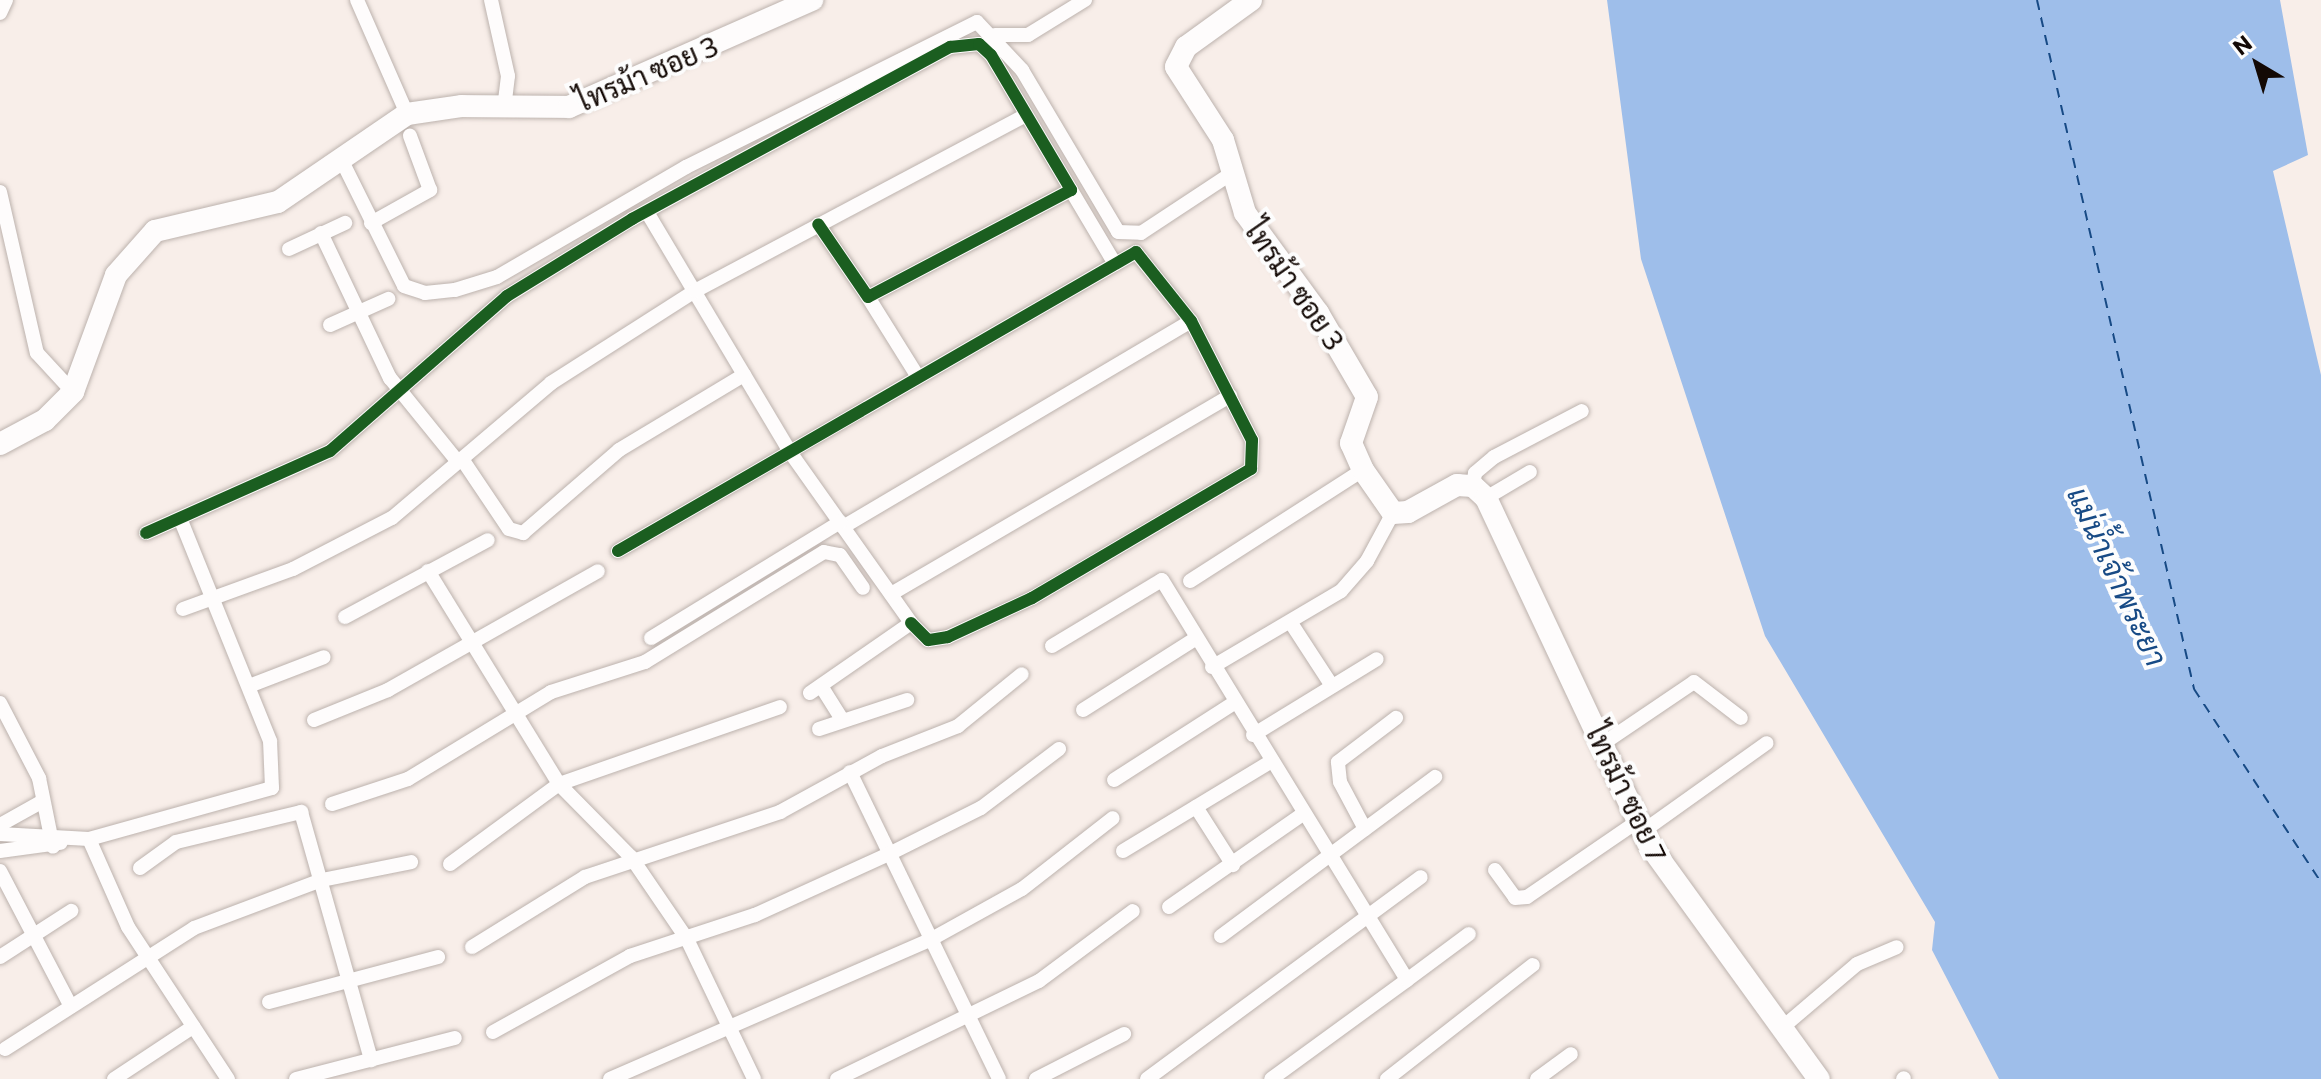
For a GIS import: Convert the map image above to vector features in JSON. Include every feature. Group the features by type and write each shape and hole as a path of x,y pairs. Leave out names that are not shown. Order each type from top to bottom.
{"street":[{"path":"0,13 6,0"},
{"path":"357,0 409,125 430,190 371,223"},
{"path":"491,0 508,76 504,107"},
{"name":"ไทรม้า ซอย 3","path":"409,125 504,107 578,105 812,0"},
{"path":"995,35 1028,35 1085,0"},
{"name":"ไทรม้า ซอย 3","path":"1251,0 1186,47 1176,67 1217,129 1245,213 1318,313 1367,397 1351,443 1363,470 1393,513"},
{"path":"343,163 371,223 411,292 455,290 497,277 686,167 934,38 977,22 995,35 1118,232 1141,233 1232,173"},
{"path":"146,533 330,451 401,393 507,296 647,212 963,44 979,44 991,55 1024,116 1115,264"},
{"path":"183,609 293,569 392,518 551,383 695,291 1024,116"},
{"path":"0,444 45,420 73,392 116,275 134,248 178,223 278,202 409,125"},
{"path":"868,297 1071,190"},
{"path":"0,192 37,353 73,392"},
{"path":"618,551 790,452 918,377 1136,252 1191,321 1252,440 1251,469 1032,598 934,642 911,623 790,452 647,212"},
{"path":"289,249 345,223"},
{"path":"818,224 918,377"},
{"path":"321,233 357,313 401,393 460,460 509,529 523,533 619,450 744,375"},
{"path":"330,325 388,299"},
{"path":"651,638 1191,321"},
{"path":"891,594 1230,396"},
{"path":"1479,492 1475,473 1494,457 1582,411"},
{"path":"1190,581 1363,470"},
{"path":"1212,667 1291,623 1358,574 1393,513 1408,512 1457,485 1479,492 1530,472"},
{"name":"ไทรม้า ซอย 7","path":"1479,492 1640,827 1727,959 1783,1027 1819,1079"},
{"path":"0,851 52,840 89,839 266,794 276,775 249,686 180,518"},
{"path":"345,617 488,540"},
{"path":"332,804 408,779 551,692 645,662 824,552 840,555 863,588"},
{"path":"428,571 511,715 559,784 631,857 687,939 733,1027 754,1079"},
{"path":"314,720 388,690 598,571"},
{"path":"1052,646 1162,580 1253,735 1407,980"},
{"path":"843,721 815,690 911,623"},
{"path":"1291,623 1332,686"},
{"path":"1083,710 1195,639"},
{"path":"249,686 324,657"},
{"path":"1253,735 1377,659"},
{"path":"472,947 575,882 631,857 780,812 850,772 958,726 1022,674"},
{"path":"1601,745 1694,682 1741,718"},
{"path":"819,729 907,700"},
{"path":"1114,780 1234,703"},
{"path":"450,864 559,784 780,707"},
{"path":"1,708 39,778 52,840"},
{"path":"1365,829 1340,782 1338,762 1396,718"},
{"path":"1495,870 1520,899 1640,827 1767,743"},
{"path":"493,1032 630,956 687,939 807,894 981,808 1059,749"},
{"path":"1123,851 1270,762"},
{"path":"850,772 928,941 999,1079"},
{"path":"1221,936 1435,777"},
{"path":"0,825 43,801"},
{"path":"1196,807 1233,865"},
{"path":"140,868 176,842 295,811 304,818 371,1060"},
{"path":"1169,907 1303,814"},
{"path":"610,1079 928,941 1022,889 1113,818"},
{"path":"0,834 52,840"},
{"path":"89,839 148,959 228,1079"},
{"path":"5,1049 148,959 241,906 322,880 411,862"},
{"path":"0,871 15,890 29,937 71,1007"},
{"path":"1147,1079 1421,877"},
{"path":"0,957 71,911"},
{"path":"837,1079 1039,981 1133,911"},
{"path":"1271,1079 1469,934"},
{"path":"1783,1027 1857,964 1897,947"},
{"path":"269,1002 438,957"},
{"path":"1387,1079 1533,965"},
{"path":"114,1079 193,1027"},
{"path":"1036,1079 1124,1034"},
{"path":"296,1079 455,1038"},
{"path":"1537,1079 1571,1054"}],"water":[{"name":"แม่น้ำเจ้าพระยา","path":"1607,0 2280,0 2308,155 2273,171 2321,375 2321,1079 1999,1079 1932,950 1935,922 1765,636 1641,259"}],"ferry route":[{"path":"2037,0 2194,689 2321,882"}],"cycle path":[{"path":"146,533 330,451 507,296 632,219 950,47 979,44 991,55 1071,190 868,297 818,224"},
{"path":"618,551 1136,252 1191,321 1252,440 1251,469 1032,598 948,637 928,640 911,623"}]}
